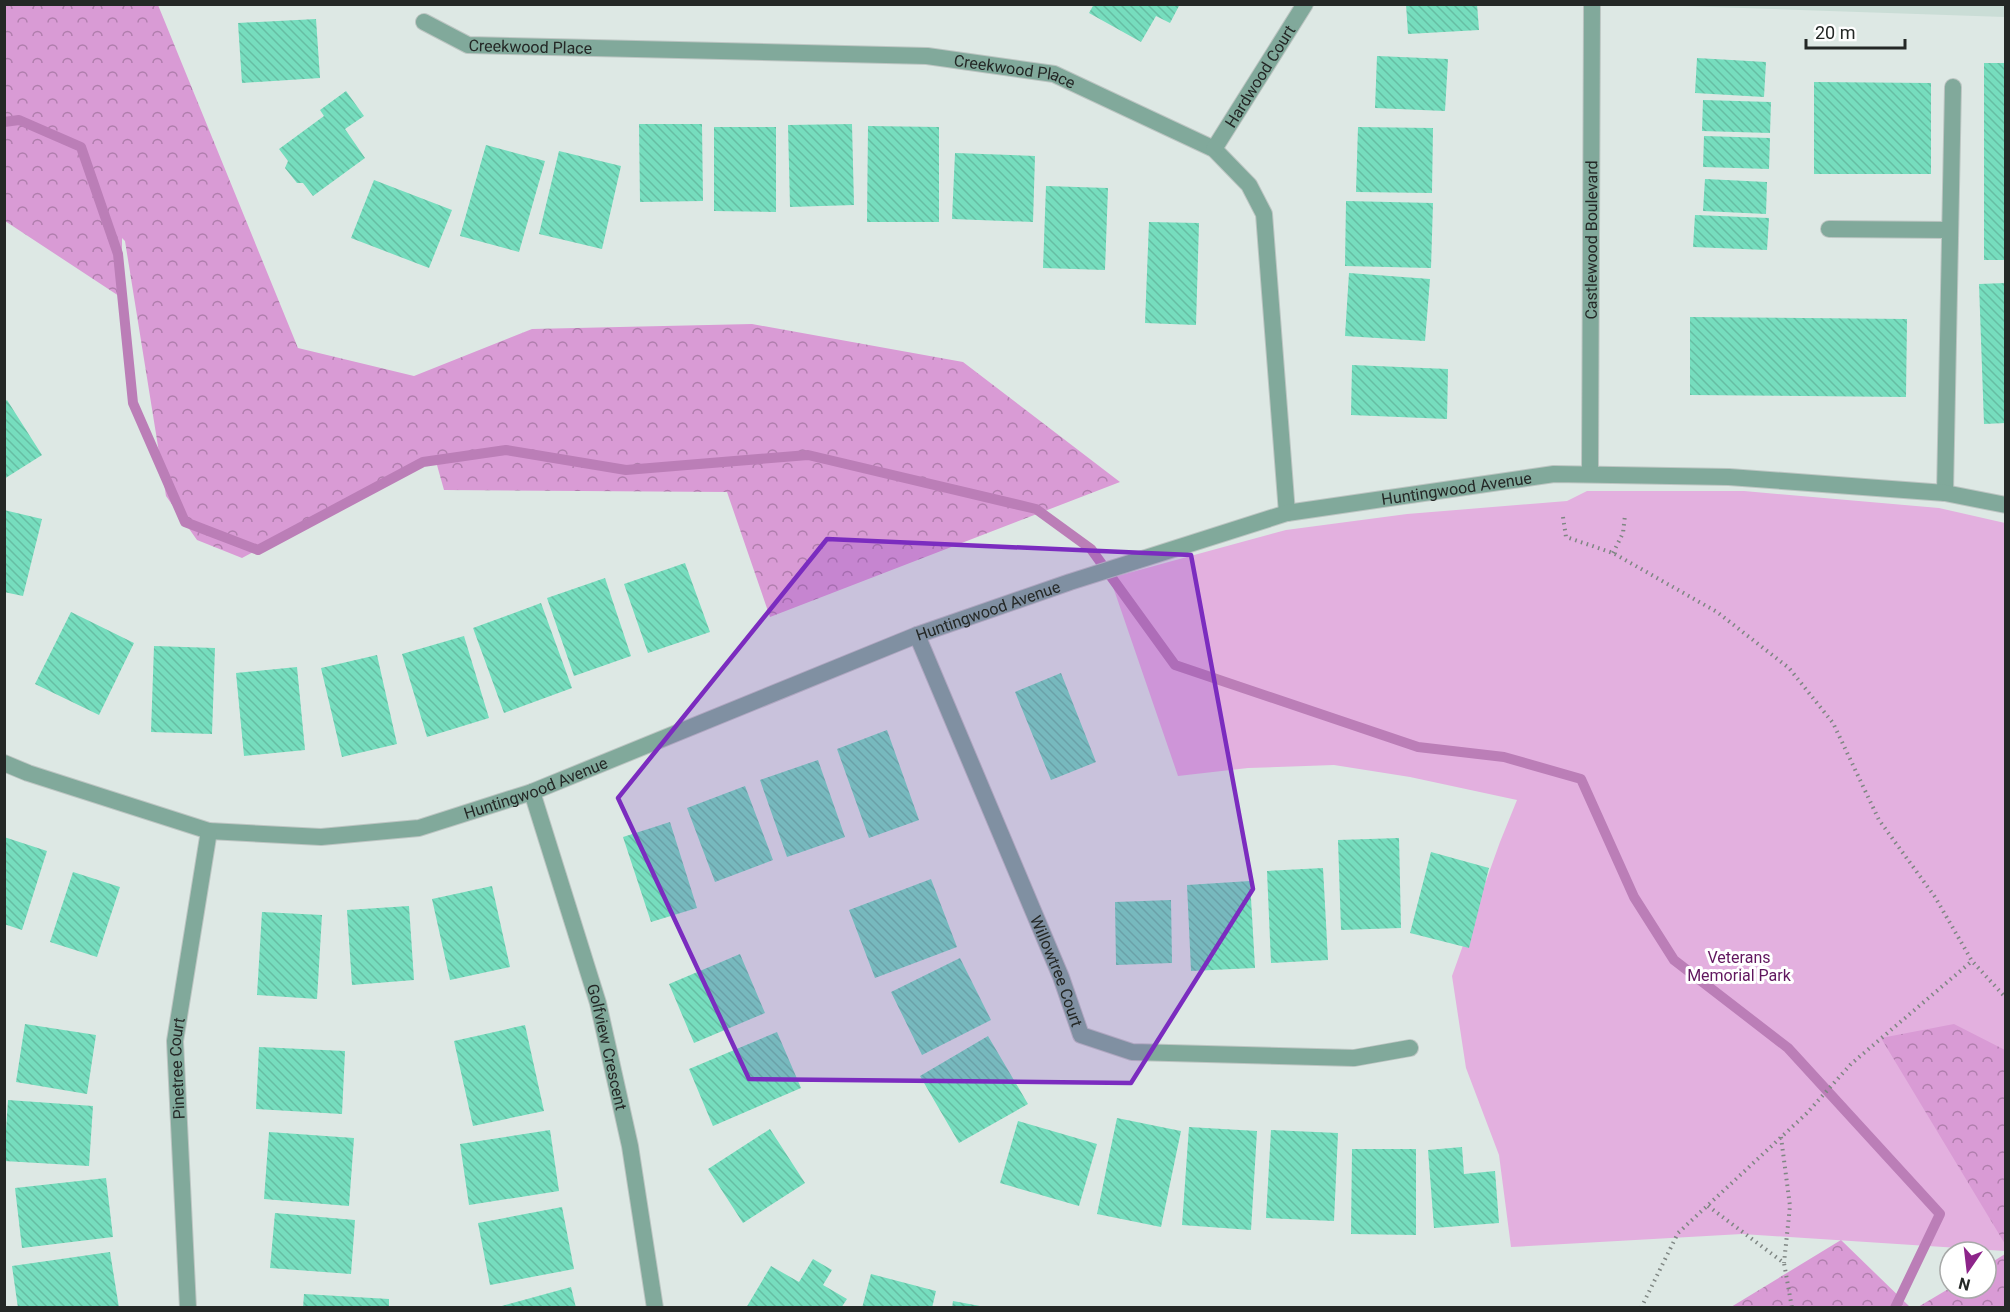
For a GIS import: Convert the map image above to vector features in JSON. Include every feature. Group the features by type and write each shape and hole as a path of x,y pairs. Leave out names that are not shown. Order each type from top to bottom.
{"street":[{"name":"Hardwood Court","path":"1214,149 1305,4"},
{"name":"Castlewood Boulevard","path":"1590,474 1592,4"},
{"name":"Creekwood Place","path":"424,22 468,45 927,56 1054,74 1214,149 1249,185 1264,214 1287,513"},
{"path":"1945,493 1953,87"},
{"path":"1828,229 1949,230"},
{"name":"Huntingwood Avenue","path":"4,763 28,773 208,831 321,837 419,828 532,792 917,635 1070,582 1287,513 1554,474 1729,477 1945,493 2006,505"},
{"name":"Willowtree Court","path":"917,635 1061,977 1081,1035 1132,1053 1354,1058 1410,1048"},
{"name":"Golfview Crescent","path":"532,792 598,1004 630,1146 655,1308"},
{"name":"Pinetree Court","path":"188,1308 175,1041 208,831"}],"path":[{"path":"1613,553 1623,533 1625,515"},
{"path":"1563,517 1566,537 1613,553 1717,612 1790,668 1833,723 1879,819 1935,897 1972,961 2006,998"},
{"path":"1641,1308 1678,1233 1806,1114 1851,1064 1972,961"},
{"path":"1781,1137 1790,1206 1784,1263 1792,1308"},
{"path":"1708,1206 1784,1263"}],"highlighted area":[{"path":"827,539 1191,555 1253,889 1131,1083 749,1079 618,798"}],"shaded area":[{"path":"1654,4 2005,4 2005,17 1654,5"}],"green space":[{"path":"4,5 158,5 298,348 414,376 532,329 752,324 963,362 1120,482 770,617 727,492 444,490 435,458 402,472 242,558 197,540 166,496 125,241 122,238 122,298 5,221"},
{"name":"Veterans Memorial Park","path":"1587,491 1744,491 1939,508 2005,523 2005,1251 1998,1251 1998,1240 1938,1240 1938,1247 1742,1234 1511,1247 1499,1155 1466,1068 1452,976 1517,800 1410,777 1334,765 1248,768 1178,776 1110,578 1286,530 1407,514 1567,501"},
{"path":"1954,1024 2005,1050 2005,1244 1881,1038"},
{"path":"1841,1240 1910,1307 1731,1307"},
{"path":"2005,1254 2005,1307 1918,1307 1938,1295 1938,1300 1998,1300 1998,1258"}],"building":[{"path":"1094,4 1180,4 1170,23 1156,16 1141,42 1089,13"},
{"path":"1406,4 1477,4 1479,30 1408,34"},
{"path":"316,19 320,78 242,83 238,23"},
{"path":"1377,56 1448,59 1445,111 1375,108"},
{"path":"1697,58 1766,62 1764,97 1695,93"},
{"path":"1984,63 2006,63 2006,260 1984,260"},
{"path":"1814,82 1931,83 1931,174 1814,174"},
{"path":"346,91 364,116 345,129 365,158 313,196 303,183 297,183 285,168 288,161 279,149 324,116 320,110"},
{"path":"1703,100 1771,102 1770,133 1702,131"},
{"path":"639,124 702,124 703,201 640,202"},
{"path":"852,124 854,205 790,207 788,125"},
{"path":"868,126 939,127 939,222 867,222"},
{"path":"714,127 776,127 776,212 714,211"},
{"path":"1358,127 1433,128 1432,193 1356,192"},
{"path":"1704,136 1770,138 1769,169 1703,167"},
{"path":"486,145 545,161 519,252 460,236"},
{"path":"559,151 621,166 602,249 539,234"},
{"path":"955,153 1035,156 1033,222 952,219"},
{"path":"1705,179 1767,182 1766,214 1703,211"},
{"path":"374,180 452,210 429,268 351,238"},
{"path":"1046,186 1108,188 1105,270 1043,268"},
{"path":"1346,201 1433,203 1431,268 1345,266"},
{"path":"1695,215 1769,218 1767,250 1693,247"},
{"path":"1149,222 1199,223 1196,325 1145,323"},
{"path":"1349,273 1430,279 1425,341 1345,336"},
{"path":"2006,283 2006,423 1984,424 1979,284"},
{"path":"1690,317 1907,319 1906,397 1690,395"},
{"path":"1352,365 1448,369 1447,419 1351,415"},
{"path":"7,400 42,455 4,479 4,402"},
{"path":"4,510 42,519 23,596 4,592"},
{"path":"685,563 710,632 648,653 624,584"},
{"path":"605,578 631,656 574,676 547,598"},
{"path":"541,603 572,688 504,713 473,628"},
{"path":"71,612 134,643 99,715 35,684"},
{"path":"464,636 489,718 427,737 402,654"},
{"path":"154,646 215,648 212,734 151,732"},
{"path":"377,655 397,744 342,757 321,668"},
{"path":"297,667 305,750 244,756 236,673"},
{"path":"1061,673 1096,762 1051,780 1015,692"},
{"path":"887,730 919,820 869,838 837,749"},
{"path":"818,760 845,837 787,857 760,780"},
{"path":"745,786 773,860 715,882 687,808"},
{"path":"670,822 697,908 651,922 623,837"},
{"path":"4,837 47,851 22,930 4,924"},
{"path":"1399,838 1401,928 1341,930 1338,840"},
{"path":"1431,852 1489,868 1469,948 1410,933"},
{"path":"1323,868 1328,960 1271,963 1267,871"},
{"path":"73,872 120,887 97,957 50,942"},
{"path":"931,879 957,947 875,978 849,910"},
{"path":"1250,881 1255,968 1191,971 1187,885"},
{"path":"492,886 510,967 450,980 432,899"},
{"path":"1171,900 1172,963 1116,965 1115,902"},
{"path":"409,906 414,980 352,985 347,910"},
{"path":"262,912 322,915 317,999 257,995"},
{"path":"740,954 765,1013 694,1043 669,984"},
{"path":"960,958 991,1020 922,1055 891,992"},
{"path":"25,1024 96,1035 87,1094 16,1082"},
{"path":"525,1025 544,1111 473,1126 454,1041"},
{"path":"777,1032 801,1088 713,1126 689,1069"},
{"path":"988,1036 1028,1104 959,1143 920,1076"},
{"path":"259,1047 345,1051 342,1114 256,1109"},
{"path":"8,1100 93,1106 89,1166 4,1161"},
{"path":"1117,1118 1181,1131 1161,1227 1097,1214"},
{"path":"1018,1121 1097,1144 1079,1206 1000,1183"},
{"path":"1189,1127 1257,1131 1251,1230 1182,1225"},
{"path":"770,1129 805,1183 743,1223 708,1169"},
{"path":"550,1130 559,1191 469,1205 460,1144"},
{"path":"1271,1130 1338,1133 1334,1221 1266,1218"},
{"path":"269,1132 354,1138 349,1206 264,1199"},
{"path":"1462,1147 1464,1174 1495,1171 1499,1223 1434,1228 1428,1150"},
{"path":"1352,1149 1416,1149 1416,1235 1351,1234"},
{"path":"106,1178 113,1237 22,1248 15,1188"},
{"path":"562,1207 574,1269 490,1285 478,1223"},
{"path":"275,1213 355,1220 351,1274 270,1268"},
{"path":"110,1252 119,1308 18,1308 12,1266"},
{"path":"813,1259 832,1270 823,1285 847,1299 841,1308 746,1308 771,1266 799,1282"},
{"path":"871,1274 936,1291 932,1308 862,1308"},
{"path":"571,1287 576,1308 498,1308 498,1307"},
{"path":"304,1294 389,1299 389,1308 303,1308"},
{"path":"953,1301 980,1306 980,1308 952,1308"}],"waterway":[{"path":"4,122 19,120 81,147 118,254 133,403 185,522 258,550 423,462 506,450 626,470 808,455 1036,509 1091,549 1175,665 1418,747 1504,757 1581,779 1634,897 1674,960 1788,1048 1940,1214 1895,1308"}]}
